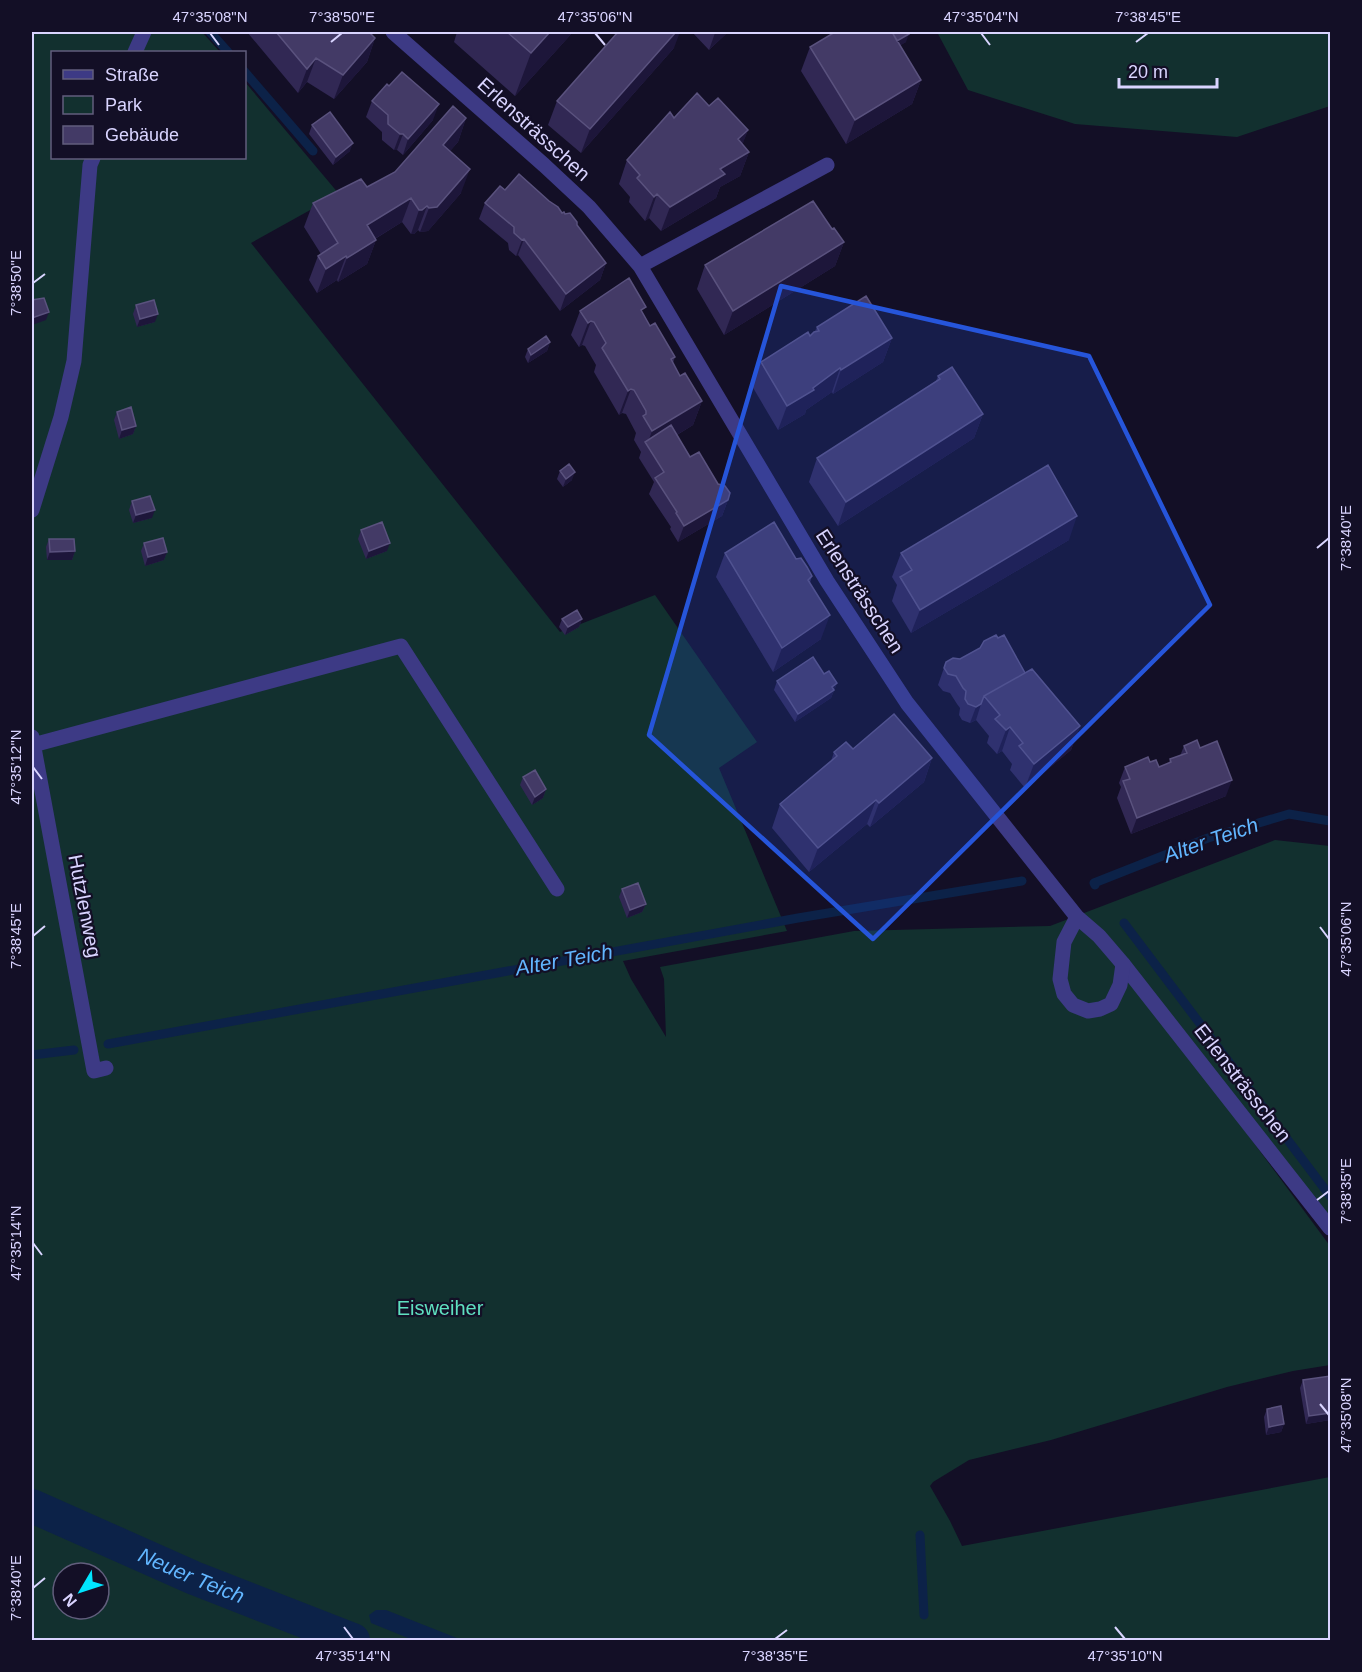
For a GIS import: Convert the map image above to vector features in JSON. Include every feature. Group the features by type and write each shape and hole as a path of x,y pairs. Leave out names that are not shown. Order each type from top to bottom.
{"street":[{"path":"135,51 144,32"},
{"name":"Erlensträsschen","path":"393,32 589,207 640,266 827,581 907,703 1077,917 1099,936 1123,964 1330,1228"},
{"path":"32,510 61,417 74,361 90,165 93,159"},
{"path":"640,266 827,165"},
{"path":"32,741 401,646 557,889"},
{"name":"Hutzlenweg","path":"32,741 94,1071 106,1068"},
{"path":"1077,917 1064,942 1060,979 1065,994 1073,1005 1088,1011 1111,1004 1120,985 1123,964"}],"highlighted area":[{"path":"781,286 1089,356 1210,605 873,939 649,735"}],"green space":[{"name":"Eisweiher","path":"32,32 202,32 219,51 51,51 51,159 246,159 246,83 339,194 251,243 560,632 655,595 757,742 719,768 787,931 623,961 631,979 666,1037 664,979 660,967 854,931 1050,926 1275,840 1330,846 1330,1235 1119,960 1330,1246 1330,1365 1293,1371 1227,1387 1051,1440 969,1460 930,1486 962,1546 1330,1477 1330,1640 32,1640"},
{"path":"937,32 1330,32 1330,106 1237,137 1075,124 968,90"}],"water":[{"path":"376,1610 386,1610 462,1640 413,1640 371,1623 369,1615"}],"building":[{"path":"276,32 369,32 375,38 343,75 316,58 307,69"},
{"path":"507,32 550,32 531,53"},
{"path":"618,32 676,32 590,129 557,101"},
{"path":"835,32 892,32 921,80 855,120 810,47"},
{"path":"892,32 907,32 909,34 897,41"},
{"path":"402,72 439,104 408,139 388,124 388,115 372,101"},
{"path":"697,93 709,106 718,98 748,130 738,139 749,152 720,169 725,174 670,207 657,194 654,197 637,178 640,175 627,160 670,112 674,118"},
{"path":"453,106 466,118 443,145 470,169 437,207 427,206 419,210 411,198 367,225 376,240 326,269 318,256 338,243 313,203 361,179 367,187 395,172"},
{"path":"330,112 353,143 336,157 312,125"},
{"path":"519,174 562,213 570,213 606,263 566,294 524,239 522,240 514,233 514,227 485,203 500,186 505,190"},
{"path":"813,201 844,242 733,311 705,265"},
{"path":"629,278 646,307 641,310 650,326 655,323 675,357 671,359 680,376 685,373 702,401 652,431 643,416 646,411 634,390 628,391 602,348 606,343 594,322 588,323 580,311"},
{"path":"866,296 892,338 841,370 840,368 813,388 814,390 787,406 761,362 808,332 810,336 819,331 817,327"},
{"path":"44,298 49,312 32,318 32,300"},
{"path":"154,300 158,314 140,319 136,305"},
{"path":"546,336 550,342 531,355 528,349"},
{"path":"952,367 983,414 846,502 817,458 940,379 938,376"},
{"path":"131,407 136,426 122,430 117,412"},
{"path":"671,425 690,457 699,452 718,484 725,486 730,493 728,500 684,526 655,478 664,472 645,442"},
{"path":"569,464 575,472 566,479 560,471"},
{"path":"1048,465 1077,516 920,610 900,577 912,570 901,553"},
{"path":"150,496 155,510 136,515 132,501"},
{"path":"382,522 390,543 369,551 361,530"},
{"path":"774,522 796,559 801,558 807,567 812,576 808,580 830,615 782,648 725,553"},
{"path":"163,538 167,552 148,557 144,543"},
{"path":"49,539 74,539 75,551 50,552"},
{"path":"577,610 582,619 568,627 562,619"},
{"path":"996,635 998,638 1004,635 1025,673 984,696 981,704 976,707 968,704 965,699 966,691 956,676 948,674 944,668 946,662 953,658 960,659 980,648 984,641"},
{"path":"813,657 824,674 829,671 837,683 832,687 834,690 798,714 777,681"},
{"path":"1032,669 1080,726 1034,764 1019,746 1023,743 1010,727 1006,730 995,719 1000,715 984,696"},
{"path":"894,714 932,758 879,803 876,800 818,848 780,804 837,756 834,752 846,742 853,749"},
{"path":"1197,740 1200,748 1217,741 1232,780 1137,818 1123,781 1130,779 1125,767 1148,757 1150,762 1156,760 1159,767 1171,762 1170,759 1187,753 1184,746"},
{"path":"535,770 546,789 535,797 523,777"},
{"path":"638,883 646,904 630,910 622,889"},
{"path":"1330,1376 1330,1413 1309,1416 1303,1380"},
{"path":"1281,1406 1284,1424 1269,1427 1267,1409"}],"waterway":[{"path":"210,32 227,51"},
{"path":"246,73 313,151"},
{"name":"Alter Teich","path":"1095,885 1094,883 1208,838 1289,814 1330,821"},
{"name":"Alter Teich","path":"108,1044 798,918 1022,881"},
{"path":"1124,923 1330,1196"},
{"name":"Alter Teich","path":"32,1055 74,1050"},
{"name":"Neuer Teich","path":"32,1506 194,1578 353,1640"},
{"path":"920,1535 924,1615"}]}
